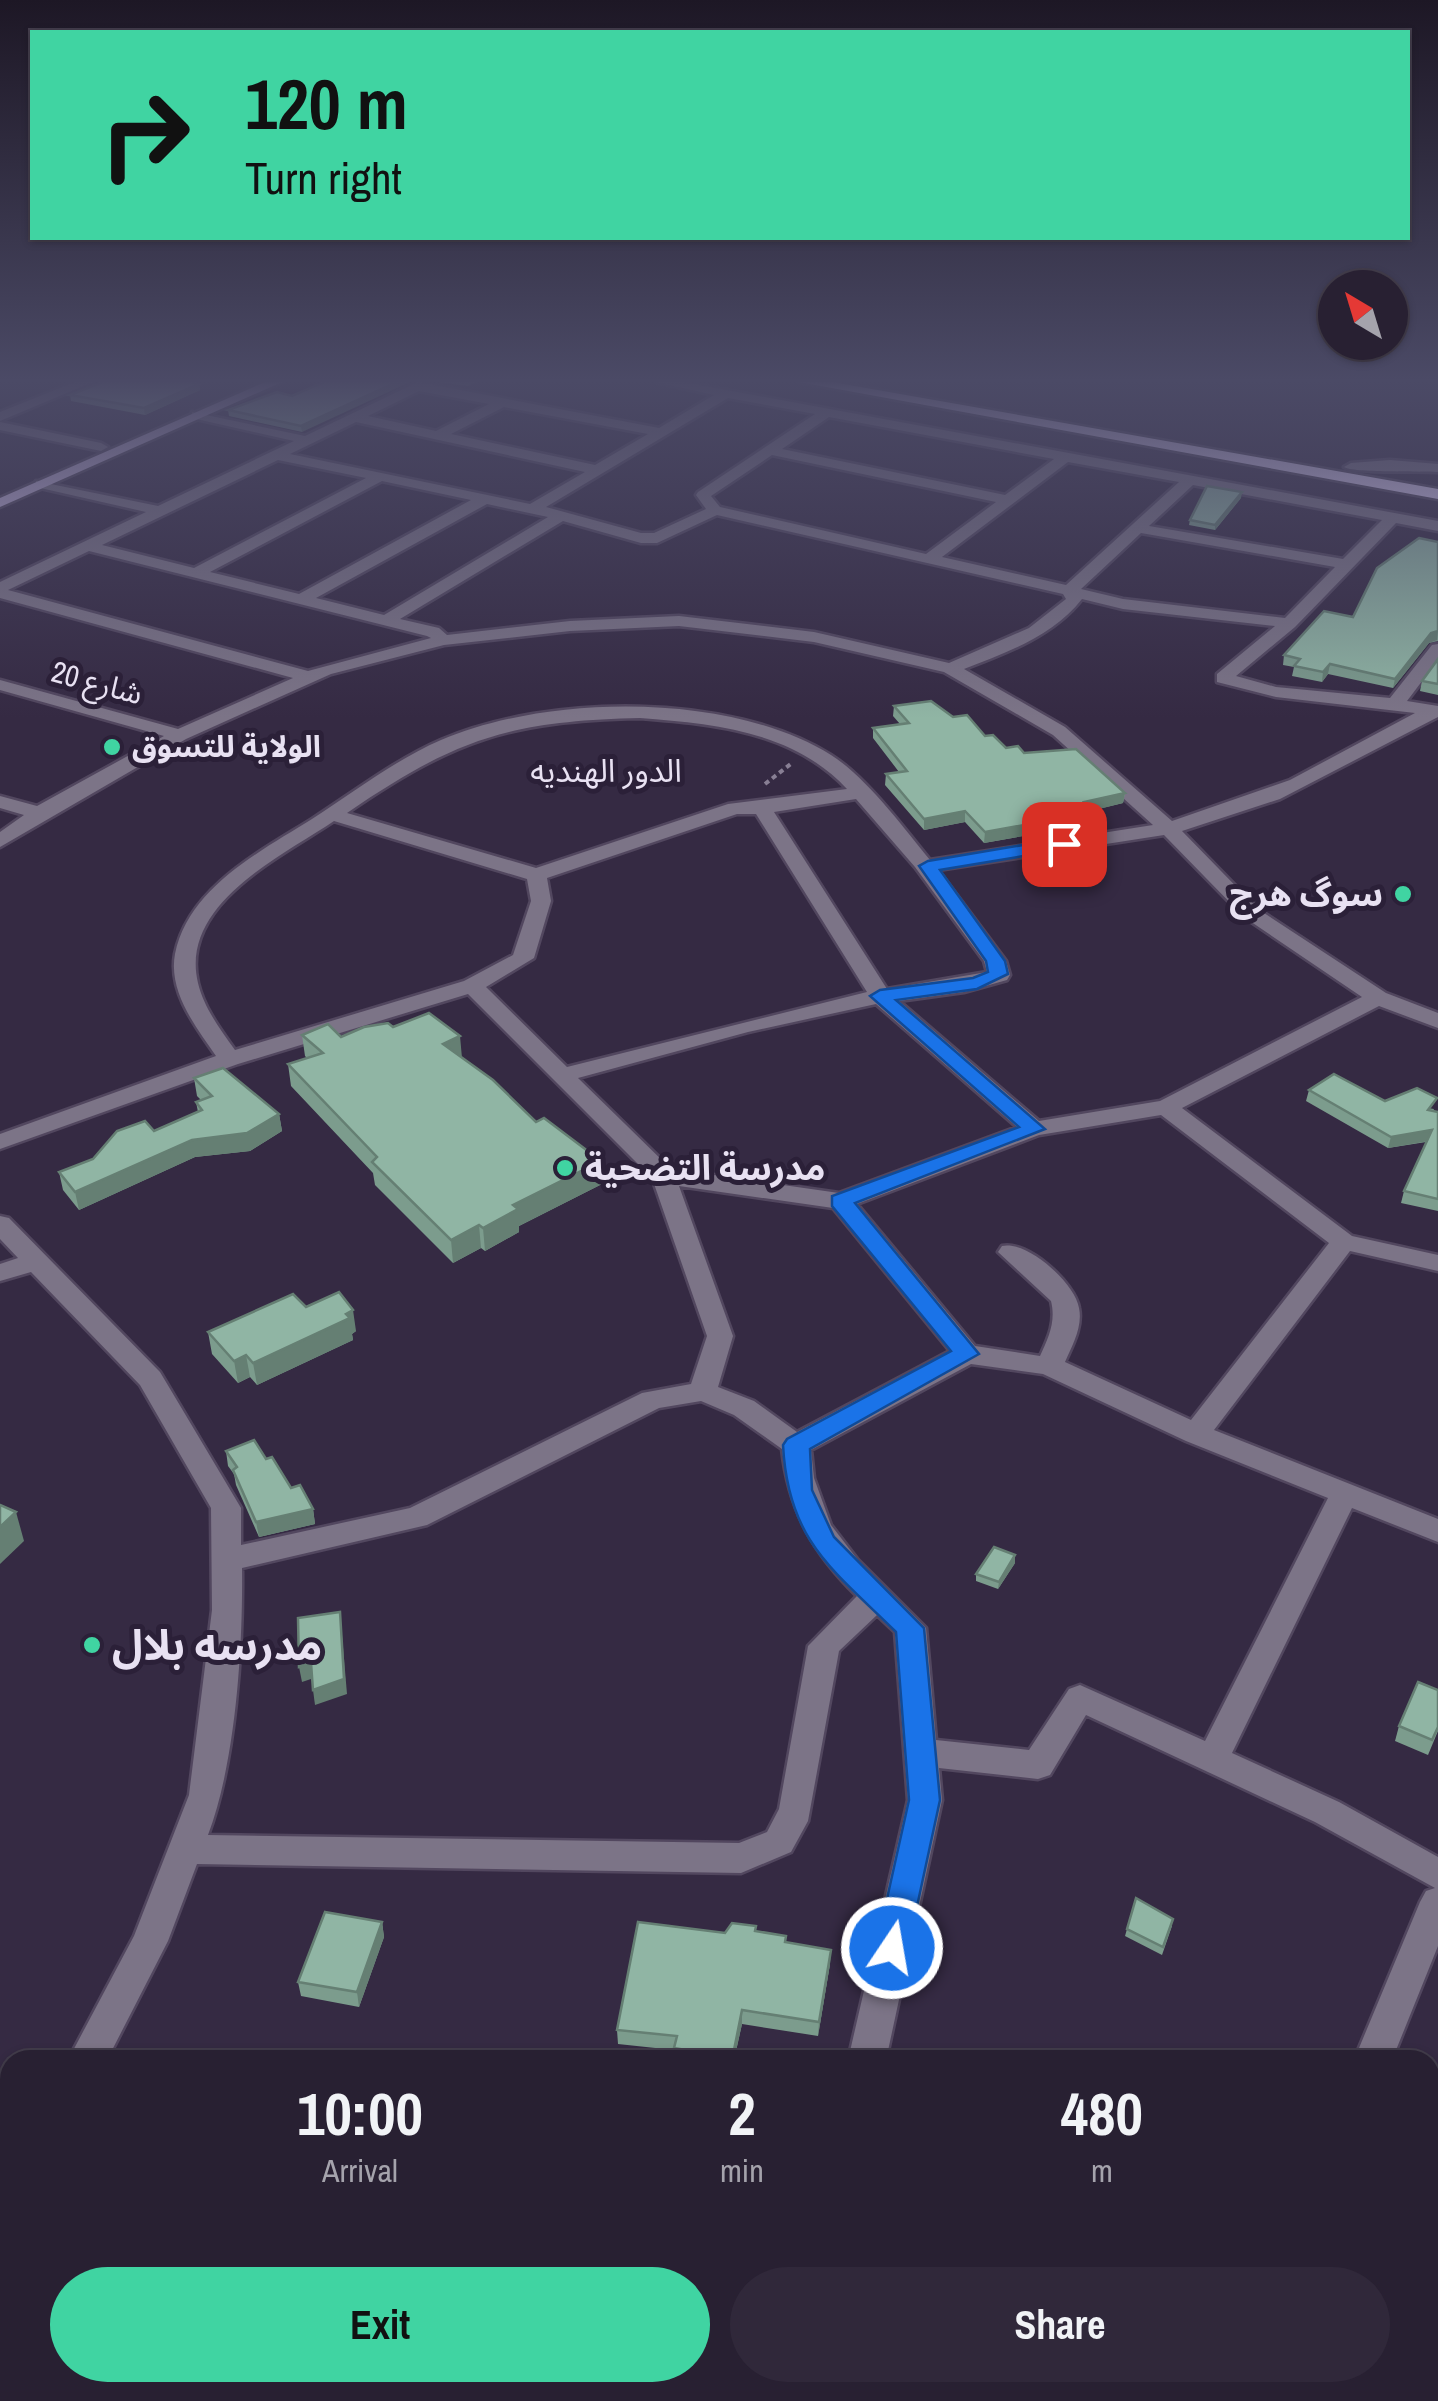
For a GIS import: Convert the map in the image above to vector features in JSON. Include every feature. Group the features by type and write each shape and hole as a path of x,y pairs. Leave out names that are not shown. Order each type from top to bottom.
{"street":[{"path":"85,494 160,511"},
{"path":"0,590 195,494"},
{"path":"198,572 348,494"},
{"path":"459,494 657,538 714,510 932,557 1123,604 1289,623"},
{"path":"532,509 557,494"},
{"path":"704,494 714,510"},
{"path":"978,494 1006,500"},
{"path":"932,557 1014,494"},
{"path":"1069,591 1174,494"},
{"path":"1256,494 1438,526"},
{"path":"302,599 484,499"},
{"path":"386,621 559,517"},
{"path":"1392,518 1289,623 1224,678 1254,690 1312,700 1397,701 1435,711"},
{"path":"1136,528 1344,564"},
{"path":"87,546 433,632 444,640"},
{"path":"0,590 310,677"},
{"path":"950,668 1037,630 1067,609 1074,599 1069,591"},
{"path":"0,841 39,813 172,739 310,677 444,640 570,626 679,622 814,637 950,668 1059,732 1167,827 1251,914 1378,998 1438,1022"},
{"path":"1397,701 1438,650"},
{"name":"شارع 20","path":"0,685 172,739"},
{"name":"شارع 20","path":"0,698 172,739"},
{"path":"230,1058 200,1017 187,983 184,961 188,939 225,890 270,854 450,742 491,727 554,717 632,711 715,721 779,736 825,758 928,866 996,961 998,974 977,984 880,996 740,1025 562,1075"},
{"path":"928,866 1167,827 1249,804 1352,757 1435,711"},
{"path":"333,814 536,875 735,808 762,808 860,793"},
{"path":"0,802 39,813"},
{"path":"762,808 880,996 1034,1129"},
{"path":"0,1142 230,1058 472,986 523,958 541,901 536,875"},
{"path":"472,986 663,1175 720,1336 703,1391"},
{"path":"663,1175 708,1186 840,1201 1034,1129 1166,1108 1378,998"},
{"path":"1166,1108 1344,1242 1438,1263"},
{"path":"840,1201 967,1354"},
{"path":"0,1224 150,1380 226,1508 226,1610 206,1796 150,1941 92,2050"},
{"path":"1196,1434 1344,1242"},
{"path":"1011,1252 1058,1289 1068,1307 1070,1326 1049,1366"},
{"path":"0,1273 33,1262"},
{"path":"796,1445 967,1354 1049,1366 1196,1434 1438,1532"},
{"path":"226,1560 417,1517 652,1400 703,1391 744,1408 796,1445"},
{"path":"796,1445 799,1490 823,1543 910,1628 925,1800 870,2050"},
{"path":"1214,1757 1344,1496"},
{"path":"185,1849 741,1858 779,1842 796,1811 824,1646 877,1596"},
{"path":"920,1752 1038,1765 1080,1698 1328,1812 1438,1874"},
{"path":"1378,2050 1438,1902"}],"path":[{"path":"735,808 808,750"}],"building":[{"path":"1203,494 1240,494 1215,525 1190,520"},
{"path":"1419,538 1438,542 1438,631 1431,633 1395,679 1330,664 1323,672 1294,666 1300,659 1284,655 1324,611 1353,617 1377,568"},
{"path":"1438,659 1438,684 1422,681"},
{"path":"931,701 953,717 967,715 985,736 993,735 1006,748 1018,746 1024,753 1076,749 1125,793 1084,802 1092,813 985,832 965,811 924,819 886,774 907,771 873,728 909,723 894,706"},
{"path":"429,1013 460,1036 443,1044 493,1080 536,1122 544,1118 601,1161 513,1205 518,1209 483,1228 479,1225 451,1240 372,1162 377,1157 288,1064 323,1053 302,1035 328,1024 341,1037 364,1027 388,1023 393,1027"},
{"path":"223,1068 279,1114 247,1133 192,1140 75,1192 59,1172 93,1159 117,1131 145,1121 154,1131 202,1110 196,1102 212,1096 194,1078"},
{"path":"1334,1074 1385,1101 1417,1088 1437,1098 1428,1110 1438,1112 1438,1199 1404,1191 1432,1130 1391,1137 1309,1090"},
{"path":"339,1292 353,1310 346,1314 350,1318 253,1363 246,1355 234,1361 208,1332 293,1294 306,1307"},
{"path":"254,1440 266,1459 272,1457 291,1488 300,1485 313,1509 256,1522 233,1470 237,1467 226,1451"},
{"path":"0,1505 16,1512 0,1527"},
{"path":"994,1547 1015,1555 999,1582 976,1574"},
{"path":"340,1612 344,1679 313,1690 311,1663 299,1667 298,1618"},
{"path":"1418,1682 1438,1690 1438,1727 1432,1740 1399,1726"},
{"path":"1136,1898 1173,1919 1163,1947 1127,1929"},
{"path":"325,1912 382,1922 357,1992 298,1982"},
{"path":"638,1922 725,1933 732,1923 756,1926 755,1931 786,1936 785,1942 831,1950 819,2022 742,2010 734,2050 674,2048 677,2036 617,2030"}],"place":[{"name":"الولاية للتسوق","path":"112,747"},
{"name":"سوگ هرج","path":"1403,894"},
{"name":"مدرسة التضحية","path":"565,1168"},
{"name":"مدرسه بلال","path":"92,1645"}],"district":[{"name":"الدور الهنديه","path":"606,771"}],"route":[{"path":"892,1948 925,1800 910,1628 823,1543 799,1490 796,1445 967,1354 840,1201 1034,1129 880,996 977,984 998,974 996,961 928,866 1064,844"}]}
